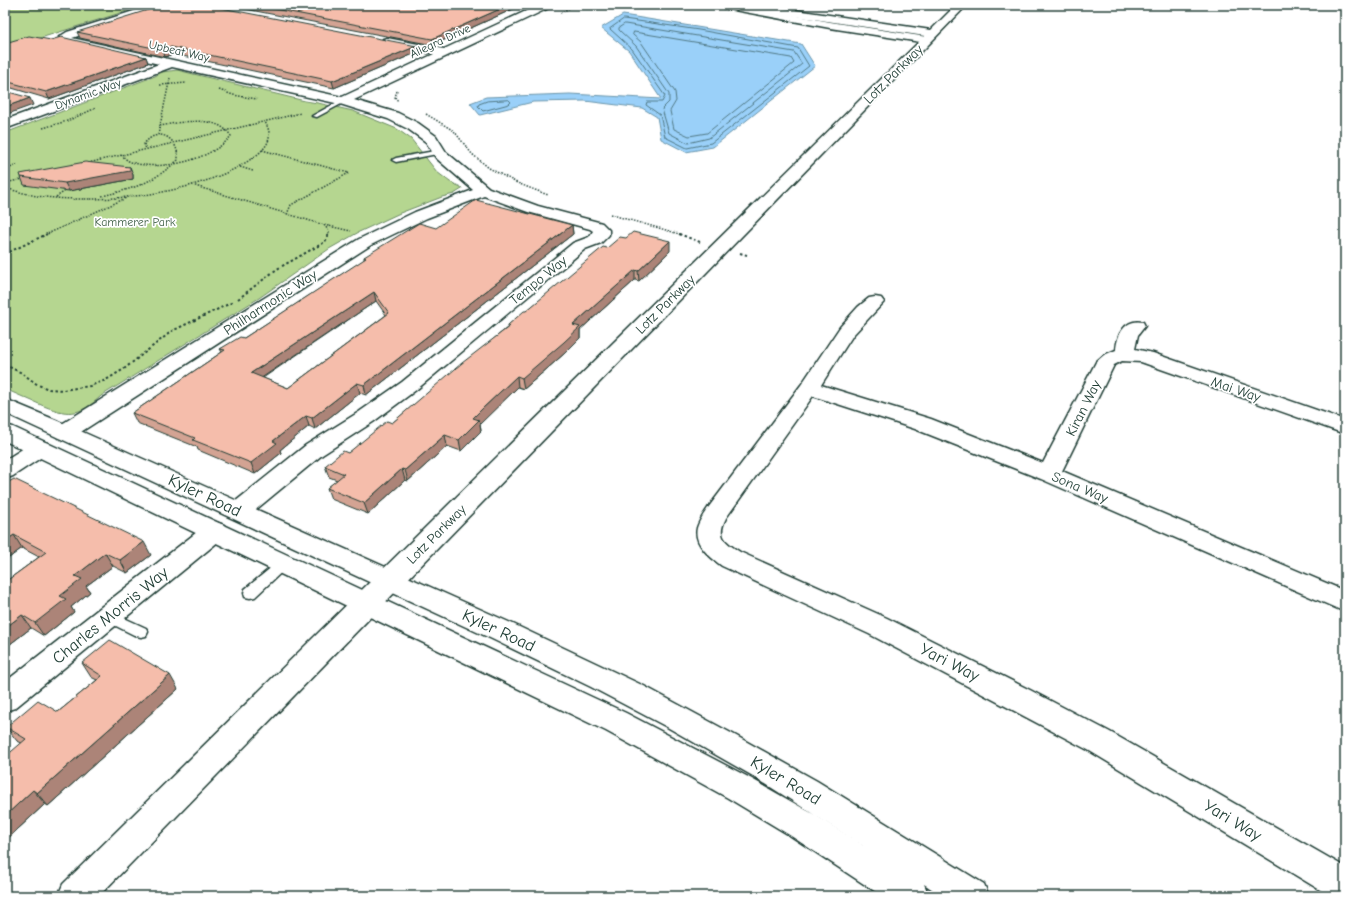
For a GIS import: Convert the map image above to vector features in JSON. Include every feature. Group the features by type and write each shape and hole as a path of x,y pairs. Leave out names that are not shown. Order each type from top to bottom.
{"street":[{"name":"Upbeat Way","path":"163,5 64,37 68,40 172,68 343,102"},
{"path":"723,5 830,25 932,35"},
{"path":"726,5 770,10 932,35"},
{"path":"759,5 932,35"},
{"name":"Lotz Parkway","path":"75,896 962,5"},
{"path":"525,6 544,7"},
{"name":"Allegra Drive","path":"343,102 544,7"},
{"path":"380,40 446,53"},
{"name":"Dynamic Way","path":"5,124 172,68"},
{"path":"34,100 56,106"},
{"name":"Tempo Way","path":"239,511 314,450 409,386 579,246 595,240 601,235 601,230 596,226 532,209 484,191 440,152 431,139 413,126 393,116 343,102"},
{"name":"Philharmonic Way","path":"65,432 365,242 421,215 484,191"},
{"path":"809,388 850,326 862,312 874,302"},
{"path":"1126,354 1125,346 1127,338 1136,326"},
{"name":"Mai Way","path":"1126,354 1146,357 1345,427"},
{"name":"Kiran Way","path":"1050,474 1106,362 1111,358 1126,354"},
{"name":"Sona Way","path":"809,388 923,424 1050,474 1345,602"},
{"name":"Yari Way","path":"809,388 716,514 708,530 710,538 722,553 731,559 885,630 1099,741 1345,886"},
{"name":"Kyler Road","path":"5,405 390,580 635,695 729,746 799,787 888,841 972,896"},
{"path":"5,419 41,435 65,432"},
{"name":"Kyler Road","path":"5,432 616,722 676,753 802,825 912,896"},
{"path":"5,471 40,448 63,447 105,461 144,468"},
{"name":"Charles Morris Way","path":"5,700 214,531"}],"lane":[{"path":"315,116 343,102"},
{"path":"396,160 440,152"},
{"path":"250,593 283,564"},
{"path":"109,616 140,632"}],"path":[{"path":"558,14 575,5"},
{"path":"158,135 172,68"},
{"path":"156,85 189,83"},
{"path":"399,102 396,97 401,88"},
{"path":"218,89 233,95 259,99"},
{"path":"41,129 67,121 97,108"},
{"path":"420,110 441,121 457,133 471,152 492,170 505,178 552,197"},
{"path":"86,164 303,112"},
{"path":"5,188 38,196 95,198 128,196 192,185 240,167 256,157 270,140 270,129 264,121"},
{"path":"121,155 123,159 143,164 174,163 198,158 223,147 232,136 229,130 216,124 205,122 178,123 160,126"},
{"path":"147,149 144,144 151,136 158,135 176,142"},
{"path":"95,198 123,191 150,180 166,171 178,160 179,154 176,142"},
{"path":"262,150 349,173 291,205 287,214"},
{"path":"5,170 17,165"},
{"path":"240,167 253,171"},
{"path":"5,183 27,178"},
{"path":"192,185 324,225 354,232"},
{"path":"56,197 71,186"},
{"path":"5,254 128,196"},
{"path":"606,212 628,221 661,228 747,255"},
{"path":"5,365 22,373 38,385 49,389 79,389 106,380 124,369 172,331 232,303 245,295 277,269 319,247 329,237 329,230 324,225"}],"green space":[{"path":"5,5 146,5 5,49"},
{"name":"Kammerer Park","path":"177,70 353,111 397,129 411,139 437,172 462,189 454,194 400,213 359,232 329,249 259,298 101,396 86,408 72,412 57,411 5,389 5,133 162,72"}],"water":[{"path":"623,15 801,44 815,66 713,147 686,152 661,139 657,117 642,108 585,101 533,102 480,115 470,103 486,97 570,94 661,99 629,51 601,28"}],"building":[{"path":"164,5 206,5 417,46 332,81 171,47 163,50 77,32"},
{"path":"253,5 509,5 432,39"},
{"path":"29,36 51,40 61,37 146,57 46,92 5,81 5,43"},
{"path":"5,91 30,98 5,107"},
{"path":"85,162 130,167 130,171 65,183 21,177 20,174"},
{"path":"476,200 572,225 364,385 357,383 312,418 306,416 273,441 277,443 251,463 193,440 195,438 132,413 225,350 220,349 240,337 244,338 366,258 364,257 419,223 436,228","holes":["374,292 389,313 288,388 251,373"]},
{"path":"633,232 670,241 638,271 635,270 573,325 580,327 564,342 522,378 517,376 483,408 473,418 479,420 459,440 445,435 405,470 402,469 364,503 327,488 344,474 325,466 343,451 348,453 387,421 392,423 462,363 510,326 508,325 524,311 526,311 603,247 607,248 620,237 626,238"},
{"path":"14,479 144,542 120,560 105,553 75,576 82,579 60,596 66,599 35,623 22,615 5,628 5,582 46,552 14,535 5,541 5,484"},
{"path":"110,640 170,675 37,793 33,790 5,816 5,757 26,739 6,727 38,700 58,712 102,676 82,663"}]}
